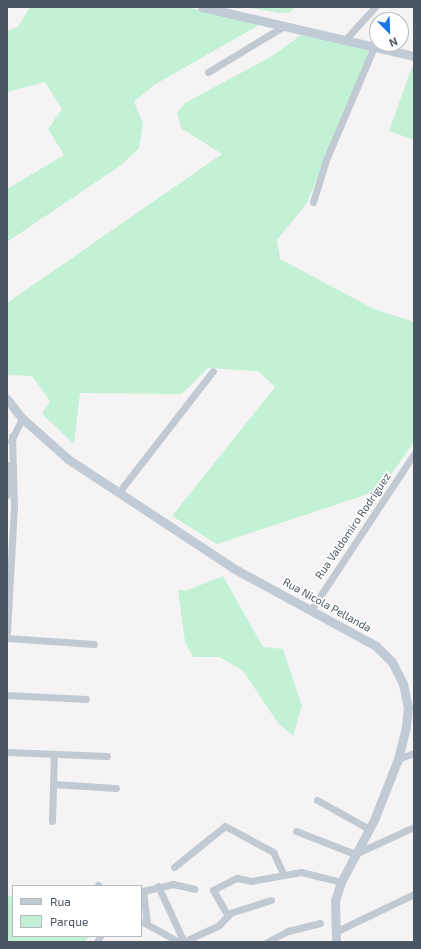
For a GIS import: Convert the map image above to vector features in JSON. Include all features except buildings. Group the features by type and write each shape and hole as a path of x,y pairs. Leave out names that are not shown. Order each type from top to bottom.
{"main road":[{"path":"202,7 369,46"},
{"path":"396,52 414,56"},
{"name":"Rua Nicola Pellanda","path":"7,399 22,418 68,459 233,568 376,646 392,662 406,700 410,725 398,759 369,829 341,882 335,900 336,942"}],"street":[{"path":"345,40 376,7"},
{"path":"208,72 284,26"},
{"path":"313,202 329,153 372,52"},
{"path":"119,492 214,371"},
{"path":"7,495 12,436 22,418"},
{"name":"Rua Valdomiro Rodriguez","path":"311,610 414,454"},
{"path":"7,632 10,463"},
{"path":"7,638 94,644"},
{"path":"7,695 86,699"},
{"path":"7,752 107,756"},
{"path":"398,759 414,753"},
{"path":"52,821 54,754"},
{"path":"53,784 116,788"},
{"path":"317,800 369,829"},
{"path":"174,867 225,826 273,852 283,873"},
{"path":"296,831 355,854 414,827"},
{"path":"228,916 213,890 215,886 237,878 251,881 283,873 308,873 341,882"},
{"path":"179,942 144,922 143,891 158,886 173,884 194,889"},
{"path":"158,886 184,942 219,925 228,916 271,900"},
{"path":"335,932 414,894"},
{"path":"267,942 288,932 320,923"}],"green space":[{"path":"30,7 187,7 259,25 154,85 134,102 143,123 139,148 120,166 7,242 7,189 64,155 48,129 62,109 45,82 7,92 7,31 18,27"},
{"path":"246,7 294,7 291,12 280,13"},
{"path":"301,35 369,48 369,52 307,203 277,240 280,259 374,309 414,322 414,442 380,490 217,544 172,516 275,387 258,371 208,368 182,394 80,393 74,444 42,414 50,401 32,376 7,375 7,303 222,154 181,128 177,112 185,103 272,56"},
{"path":"412,67 414,68 414,140 389,131"},
{"path":"223,576 263,647 283,649 302,706 293,736 278,723 243,671 220,657 193,657 185,642 178,590 188,590"},
{"path":"7,895 12,897 12,937 90,937 84,942 7,942"}]}
